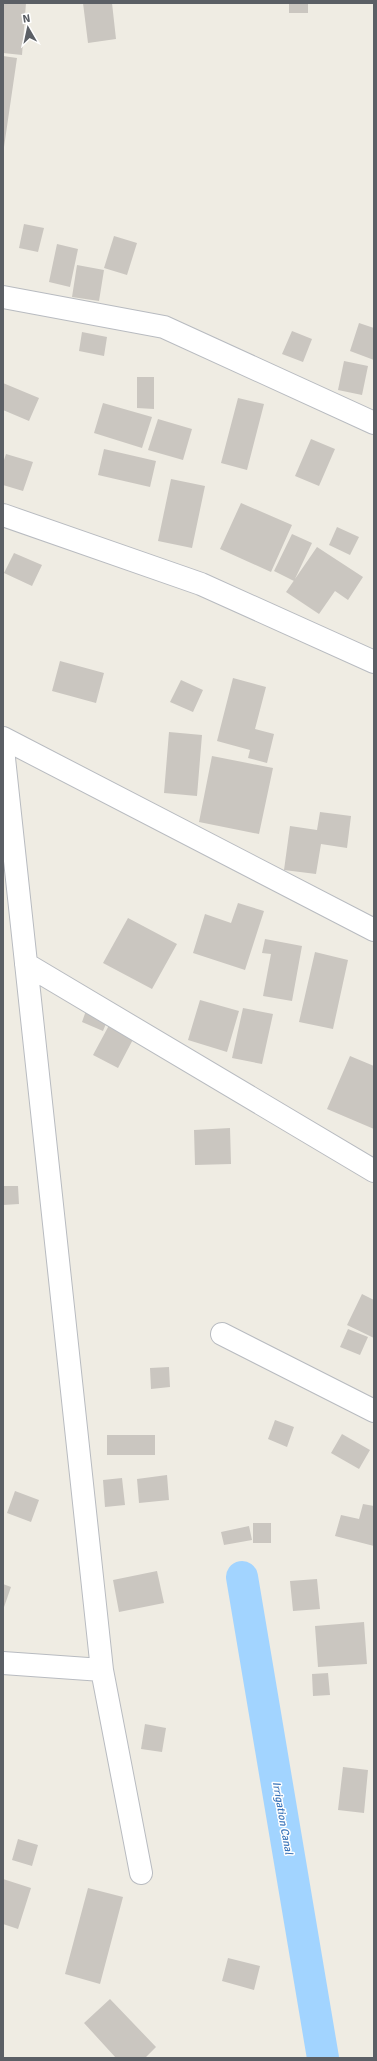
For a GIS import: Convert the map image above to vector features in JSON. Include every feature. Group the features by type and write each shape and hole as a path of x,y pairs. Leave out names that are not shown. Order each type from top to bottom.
{"street":[{"path":"3,297 164,327 374,423"},
{"path":"3,516 201,584 374,662"},
{"path":"3,738 374,930"},
{"path":"3,749 102,1670 141,1873"},
{"path":"26,964 374,1171"},
{"path":"222,1334 374,1411"},
{"path":"3,1663 102,1670"}],"building":[{"path":"3,3 26,3 22,55 3,53"},
{"path":"83,3 112,3 116,39 88,43"},
{"path":"289,3 308,3 308,13 289,13"},
{"path":"3,56 17,58 4,147 3,147"},
{"path":"24,224 44,228 38,252 19,248"},
{"path":"114,236 137,243 127,275 104,268"},
{"path":"57,244 78,249 70,287 49,282"},
{"path":"77,265 104,270 99,301 72,297"},
{"path":"359,323 374,328 374,360 350,351"},
{"path":"292,331 312,339 303,362 282,354"},
{"path":"82,332 107,337 104,356 79,351"},
{"path":"344,361 368,366 362,395 338,390"},
{"path":"137,377 154,377 154,409 137,408"},
{"path":"3,383 39,398 29,421 3,410"},
{"path":"238,398 264,404 247,470 221,463"},
{"path":"103,403 152,417 142,448 94,433"},
{"path":"158,419 192,429 183,460 148,450"},
{"path":"311,439 335,449 319,486 295,476"},
{"path":"104,449 156,461 150,487 98,475"},
{"path":"6,454 33,462 23,491 3,485 3,463"},
{"path":"171,479 205,486 192,548 158,541"},
{"path":"241,503 292,525 271,572 220,549"},
{"path":"337,527 359,537 350,555 329,545"},
{"path":"292,534 312,543 294,581 274,571"},
{"path":"317,547 363,577 348,600 335,591 319,614 286,592"},
{"path":"14,553 42,565 32,586 4,573"},
{"path":"60,661 104,673 96,703 52,691"},
{"path":"233,678 266,687 255,729 274,734 267,763 248,758 250,750 217,741"},
{"path":"181,680 203,690 193,712 170,702"},
{"path":"169,732 202,735 197,796 164,793"},
{"path":"212,756 273,768 259,834 199,822"},
{"path":"320,812 351,816 347,848 321,844 316,874 284,870 290,826 317,830"},
{"path":"238,903 264,911 245,970 193,953 205,914 231,923"},
{"path":"128,918 177,944 152,989 103,963"},
{"path":"265,939 302,946 292,1001 263,996 271,954 262,953"},
{"path":"315,952 348,960 333,1029 299,1022"},
{"path":"200,1000 239,1011 227,1052 188,1040"},
{"path":"88,1005 110,1014 103,1031 82,1022"},
{"path":"243,1008 273,1014 262,1064 232,1058"},
{"path":"114,1016 139,1028 118,1068 93,1055"},
{"path":"350,1056 374,1066 374,1129 327,1109"},
{"path":"230,1128 231,1164 195,1165 194,1130"},
{"path":"3,1186 18,1186 19,1204 3,1205"},
{"path":"362,1294 374,1300 374,1338 347,1325"},
{"path":"348,1329 368,1337 360,1355 340,1347"},
{"path":"169,1367 170,1387 151,1389 150,1368"},
{"path":"275,1420 294,1427 287,1447 268,1439"},
{"path":"342,1434 370,1450 359,1469 331,1453"},
{"path":"107,1435 155,1435 155,1455 107,1455"},
{"path":"167,1475 169,1500 139,1503 137,1479"},
{"path":"122,1478 125,1505 105,1507 103,1480"},
{"path":"15,1491 39,1500 31,1522 7,1513"},
{"path":"363,1504 374,1506 374,1546 335,1536 341,1515 359,1519"},
{"path":"253,1523 271,1523 271,1543 253,1543"},
{"path":"249,1526 252,1540 224,1545 221,1532"},
{"path":"157,1571 164,1603 119,1612 113,1580"},
{"path":"317,1579 320,1609 293,1611 290,1581"},
{"path":"3,1584 11,1587 3,1610"},
{"path":"364,1622 367,1664 318,1667 315,1626"},
{"path":"328,1673 330,1695 313,1696 312,1674"},
{"path":"145,1724 166,1728 162,1752 141,1749"},
{"path":"343,1767 368,1770 364,1813 338,1810"},
{"path":"18,1839 38,1845 32,1866 12,1860"},
{"path":"3,1879 31,1888 18,1929 3,1924"},
{"path":"88,1888 123,1897 100,1984 65,1974"},
{"path":"228,1958 260,1966 254,1990 222,1981"},
{"path":"110,1999 156,2047 145,2058 116,2058 84,2023"}],"waterway":[{"name":"Irrigation Canal","path":"242,1577 323,2058"}]}
